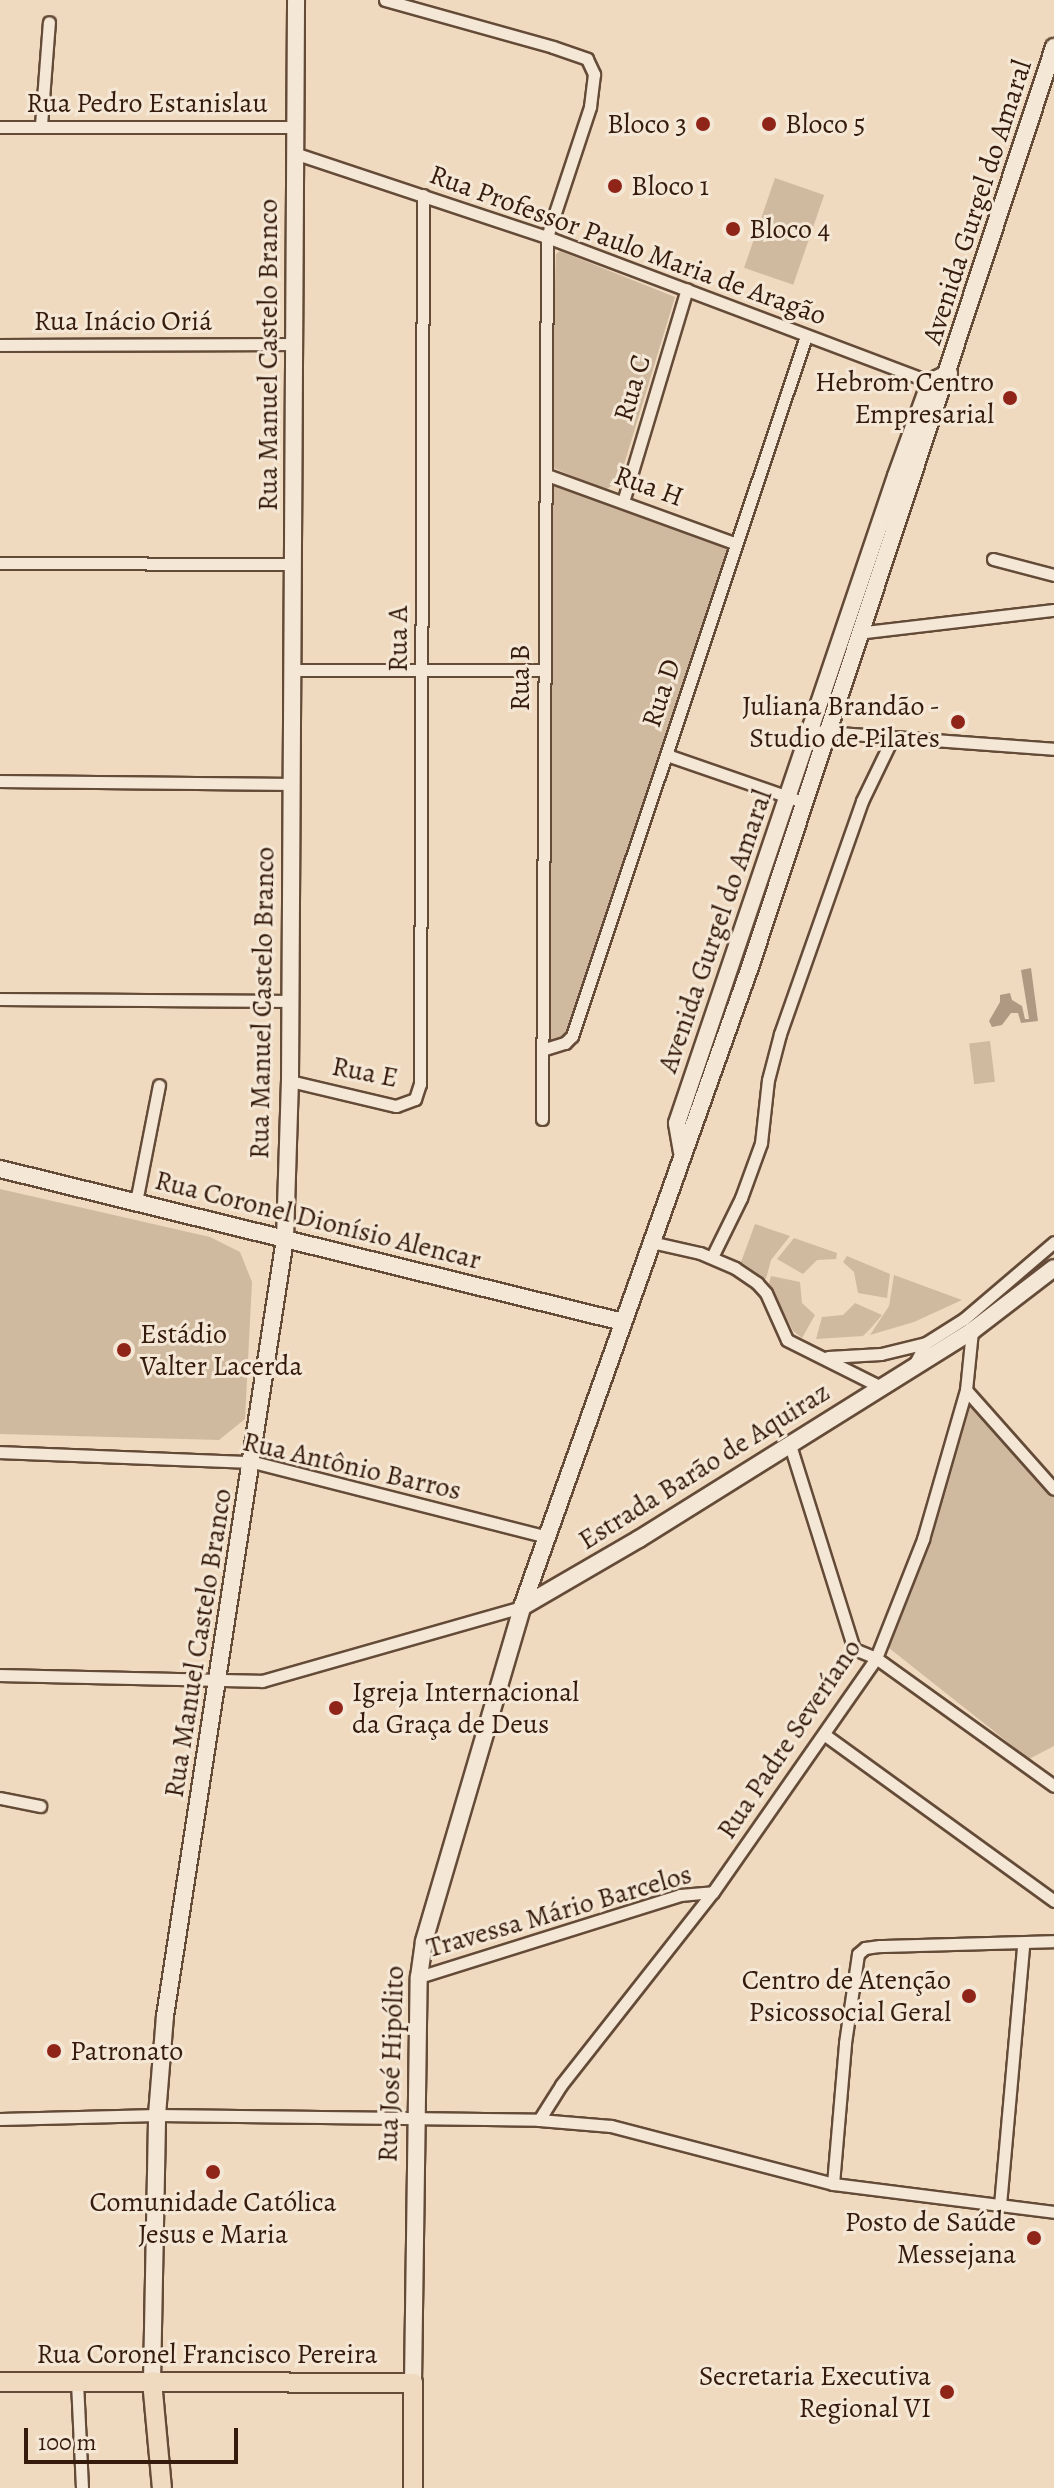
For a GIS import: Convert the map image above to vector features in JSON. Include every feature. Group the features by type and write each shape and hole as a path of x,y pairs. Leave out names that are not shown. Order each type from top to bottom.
{"main road":[{"path":"152,2381 162,2488"},
{"name":"Rua Coronel Francisco Pereira","path":"0,2382 413,2383"},
{"name":"Rua José Hipólito","path":"413,2383 413,2488"}],"street":[{"name":"Rua Manuel Castelo Branco","path":"152,2381 157,2115 165,2016 253,1462 285,1239 290,1081 296,0"},
{"name":"Rua B","path":"385,0 587,59 594,74 590,107 547,237 543,670 545,1049 542,1119"},
{"path":"41,125 49,22"},
{"name":"Avenida Gurgel do Amaral","path":"819,732 844,635 941,381 1050,74 1054,47"},
{"name":"Rua Pedro Estanislau","path":"0,127 294,127"},
{"name":"Rua Professor Paulo Maria de Aragão","path":"294,153 547,237 806,336 941,381"},
{"name":"Rua A","path":"420,1084 423,195"},
{"name":"Rua C","path":"623,502 687,289"},
{"name":"Rua D","path":"545,1049 565,1043 572,1036 667,755 734,543 806,336"},
{"name":"Rua Inácio Oriá","path":"0,345 295,344"},
{"name":"Avenida Gurgel do Amaral","path":"522,1607 682,1154 677,1123 819,732 862,633 941,381"},
{"name":"Rua H","path":"547,475 734,543"},
{"path":"993,559 1054,575"},
{"path":"0,563 294,564"},
{"path":"844,635 1054,610"},
{"path":"291,670 543,670"},
{"path":"819,732 1054,749"},
{"path":"712,1257 741,1198 761,1143 768,1080 780,1034 862,801 893,737"},
{"path":"667,755 795,799"},
{"path":"0,781 290,784"},
{"path":"0,999 290,1001"},
{"name":"Rua E","path":"290,1081 396,1106 415,1099 420,1084"},
{"path":"136,1202 159,1085"},
{"name":"Rua Coronel Dionísio Alencar","path":"0,1169 623,1322"},
{"path":"651,1242 712,1257 757,1283 787,1340 827,1357 881,1387"},
{"name":"Estrada Barão de Aquiraz","path":"913,1367 926,1343 964,1319 1054,1242"},
{"name":"Estrada Barão de Aquiraz","path":"522,1607 972,1331 1054,1268"},
{"path":"993,1294 994,1314"},
{"name":"Rua Padre Severíano","path":"539,2120 561,2085 713,1892 876,1658 923,1539 966,1390 972,1331"},
{"path":"827,1357 881,1354 926,1343"},
{"path":"966,1390 1054,1489"},
{"path":"790,1445 854,1649 876,1658 1054,1786"},
{"name":"Rua Antônio Barros","path":"0,1452 253,1462 547,1537"},
{"path":"0,1675 218,1683 262,1681 522,1607"},
{"name":"Rua José Hipólito","path":"413,2383 419,1977 424,1941 522,1607"},
{"path":"825,1735 1054,1901"},
{"path":"0,1798 40,1806"},
{"name":"Travessa Mário Barcelos","path":"419,1977 680,1895 713,1892"},
{"path":"833,2184 855,1962 865,1948 1023,1945 1054,1941"},
{"path":"1000,2205 1023,1945"},
{"path":"0,2119 157,2115 539,2120 633,2129 776,2171 833,2184 1054,2212"},
{"path":"77,2382 82,2488"}],"shaded area":[{"path":"775,178 824,195 793,285 744,268"},
{"path":"560,251 675,297 619,481 605,490 549,466 556,254"},
{"path":"547,475 734,543 571,1036 546,1047"},
{"path":"1031,968 1038,1021 1021,1023 1018,1013 1011,1013 1002,1025 992,1027 989,1021 1000,1002 1000,995 1010,993 1012,1000 1022,1006 1025,1019 1029,1019 1021,970"},
{"path":"990,1041 995,1082 974,1084 969,1044"},
{"name":"Estádio Valter Lacerda","path":"0,1189 210,1237 240,1252 252,1282 245,1419 219,1440 0,1434"},
{"path":"755,1224 790,1236 771,1260 766,1279 741,1262"},
{"path":"794,1238 837,1253 836,1259 817,1260 803,1274 777,1259"},
{"path":"847,1256 890,1274 887,1298 858,1293 854,1272 843,1262"},
{"path":"894,1275 962,1300 914,1322 870,1335 889,1306"},
{"path":"771,1276 800,1282 802,1303 815,1315 802,1338 793,1331 769,1283"},
{"path":"855,1303 882,1315 863,1336 816,1339 822,1317 843,1315"},
{"path":"970,1390 1054,1488 1054,1746 1029,1759 889,1648 931,1543"}],"place":[{"name":"Bloco 3","path":"703,124"},
{"name":"Bloco 5","path":"769,124"},
{"name":"Bloco 1","path":"615,186"},
{"name":"Bloco 4","path":"733,229"},
{"name":"Hebrom Centro Empresarial","path":"1010,398"},
{"name":"Juliana Brandão - Studio de Pilates","path":"958,722"},
{"name":"Estádio Valter Lacerda","path":"124,1350"},
{"name":"Igreja Internacional da Graça de Deus","path":"336,1708"},
{"name":"Centro de Atenção Psicossocial Geral","path":"969,1996"},
{"name":"Patronato","path":"54,2051"},
{"name":"Comunidade Católica Jesus e Maria","path":"213,2172"},
{"name":"Posto de Saúde Messejana","path":"1034,2238"},
{"name":"Secretaria Executiva Regional VI","path":"947,2392"}]}
